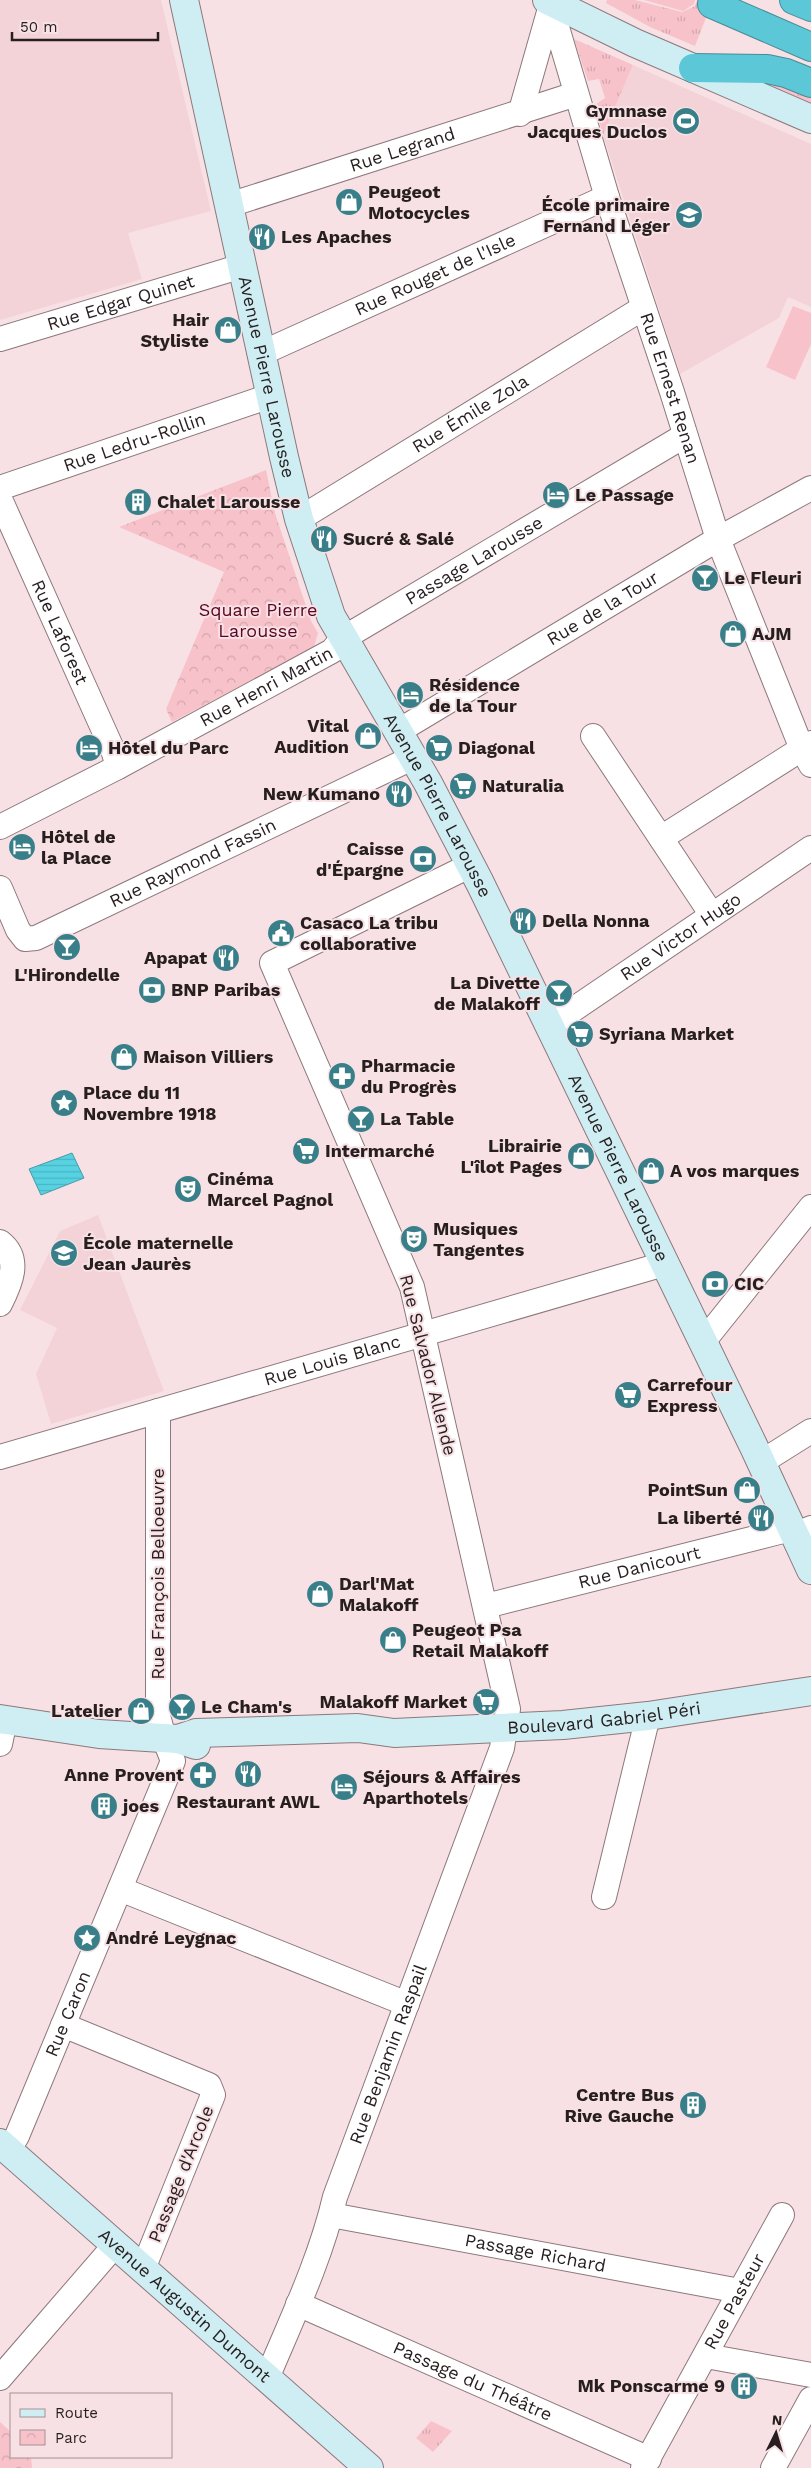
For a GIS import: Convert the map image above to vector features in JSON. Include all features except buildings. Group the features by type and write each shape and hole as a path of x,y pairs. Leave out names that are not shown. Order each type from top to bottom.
{"highway":[{"path":"794,0 811,7"},
{"path":"712,4 811,47"},
{"path":"693,68 767,69 786,72 811,83"}],"main road":[{"name":"Avenue Pierre Larousse","path":"184,0 270,396 299,519 330,616 428,784 470,865 760,1462 798,1530 811,1570"},
{"path":"550,1 635,43 811,120"},
{"name":"Boulevard Gabriel Péri","path":"2,1728 171,1738 196,1733 282,1730 358,1728 394,1733 506,1728 563,1725 648,1716 811,1691"},
{"name":"Avenue Augustin Dumont","path":"4,2146 369,2468"}],"street":[{"name":"Rue Ernest Renan","path":"550,1 607,197 672,392 684,436 718,539 808,753"},
{"path":"520,114 550,1"},
{"name":"Rue Legrand","path":"229,205 520,114 576,94"},
{"name":"Rue Rouget de l'Isle","path":"262,353 607,197"},
{"name":"Rue Edgar Quinet","path":"0,340 242,266"},
{"name":"Rue Émile Zola","path":"299,519 643,308"},
{"name":"Rue Ledru-Rollin","path":"0,488 270,396"},
{"name":"Passage Larousse","path":"342,639 684,436"},
{"name":"Rue de la Tour","path":"397,732 718,539 811,488"},
{"name":"Rue Laforest","path":"0,499 114,754 118,767"},
{"name":"Rue Henri Martin","path":"0,827 118,767 332,651 342,639"},
{"path":"593,736 712,915"},
{"path":"661,838 808,753"},
{"name":"Rue Raymond Fassin","path":"0,888 18,930 25,939 36,938 412,758"},
{"name":"Rue Victor Hugo","path":"548,1026 811,848"},
{"name":"Rue Salvador Allende","path":"470,865 272,963 412,1287 508,1709 506,1728"},
{"path":"703,1342 811,1208"},
{"path":"0,1242 7,1247 13,1265 12,1279 0,1304"},
{"name":"Rue Louis Blanc","path":"0,1457 664,1264"},
{"name":"Rue François Belloeuvre","path":"158,1410 158,1716 171,1738"},
{"path":"760,1462 811,1431"},
{"name":"Rue Danicourt","path":"486,1606 778,1532 798,1530"},
{"path":"604,1897 648,1716"},
{"name":"Rue Benjamin Raspail","path":"267,2378 298,2304 331,2215 335,2197 502,1748 506,1728"},
{"name":"Rue Caron","path":"4,2146 18,2136 173,1761 171,1738"},
{"path":"120,1889 407,2004"},
{"name":"Passage d'Arcole","path":"63,2025 209,2085 213,2095 143,2269"},
{"name":"Passage Richard","path":"331,2215 740,2292"},
{"name":"Rue Pasteur","path":"646,2463 782,2215"},
{"path":"0,2378 115,2245"},
{"name":"Passage du Théâtre","path":"298,2304 646,2463"},
{"path":"706,2356 811,2375"},
{"path":"773,2468 811,2399"}],"shaded area":[{"path":"0,0 161,0 211,211 128,233 142,279 0,320"},
{"path":"633,65 811,144 811,307 788,297 779,318 680,374 603,135"},
{"path":"98,1215 164,1391 51,1424 36,1374 57,1328 20,1310 60,1231"}],"green space":[{"path":"607,0 635,0 682,12 695,6 697,0 713,0 695,46 650,27 606,3"},
{"path":"644,0 695,0 694,4 683,11"},
{"path":"574,39 633,65 603,135 595,105 605,98 599,79 588,81"},
{"path":"776,82 811,97 811,108 772,91"},
{"path":"793,306 811,313 811,344 795,380 766,367"},
{"name":"Square Pierre Larousse","path":"266,470 275,513 311,621 318,633 314,647 172,722 166,709 224,572 119,527"},
{"path":"431,2421 452,2431 433,2452 416,2438"},
{"path":"0,2422 10,2431 10,2458 31,2458 32,2468 0,2468"}],"water":[{"path":"72,1153 84,1178 41,1195 29,1169"}],"place":[{"name":"Gymnase Jacques Duclos","path":"686,121"},
{"name":"Peugeot Motocycles","path":"349,202"},
{"name":"École primaire Fernand Léger","path":"689,215"},
{"name":"Les Apaches","path":"262,237"},
{"name":"Hair Styliste","path":"228,330"},
{"name":"Le Passage","path":"556,495"},
{"name":"Chalet Larousse","path":"138,502"},
{"name":"Sucré & Salé","path":"324,539"},
{"name":"Le Fleuri","path":"705,578"},
{"name":"AJM","path":"733,634"},
{"name":"Résidence de la Tour","path":"410,695"},
{"name":"Vital Audition","path":"368,736"},
{"name":"Hôtel du Parc","path":"89,748"},
{"name":"Diagonal","path":"439,748"},
{"name":"Naturalia","path":"463,786"},
{"name":"New Kumano","path":"399,794"},
{"name":"Hôtel de la Place","path":"22,847"},
{"name":"Caisse d'Épargne","path":"423,859"},
{"name":"Della Nonna","path":"523,921"},
{"name":"Casaco La tribu collaborative","path":"281,933"},
{"name":"L'Hirondelle","path":"67,947"},
{"name":"Apapat","path":"226,958"},
{"name":"BNP Paribas","path":"152,990"},
{"name":"La Divette de Malakoff","path":"559,993"},
{"name":"Syriana Market","path":"580,1034"},
{"name":"Maison Villiers","path":"124,1057"},
{"name":"Pharmacie du Progrès","path":"342,1076"},
{"name":"Place du 11 Novembre 1918","path":"64,1103"},
{"name":"La Table","path":"361,1119"},
{"name":"Intermarché","path":"306,1151"},
{"name":"Librairie L'îlot Pages","path":"581,1156"},
{"name":"A vos marques","path":"651,1171"},
{"name":"Cinéma Marcel Pagnol","path":"188,1189"},
{"name":"Musiques Tangentes","path":"414,1239"},
{"name":"École maternelle Jean Jaurès","path":"64,1253"},
{"name":"CIC","path":"715,1284"},
{"name":"Carrefour Express","path":"628,1395"},
{"name":"PointSun","path":"747,1490"},
{"name":"La liberté","path":"761,1518"},
{"name":"Darl'Mat Malakoff","path":"320,1594"},
{"name":"Peugeot Psa Retail Malakoff","path":"393,1640"},
{"name":"Malakoff Market","path":"486,1702"},
{"name":"Le Cham's","path":"182,1707"},
{"name":"L'atelier","path":"141,1711"},
{"name":"Restaurant AWL","path":"248,1774"},
{"name":"Anne Provent","path":"203,1775"},
{"name":"Séjours & Affaires Aparthotels","path":"344,1787"},
{"name":"joes","path":"104,1806"},
{"name":"André Leygnac","path":"87,1938"},
{"name":"Centre Bus Rive Gauche","path":"693,2105"},
{"name":"Mk Ponscarme 9","path":"744,2386"}]}
